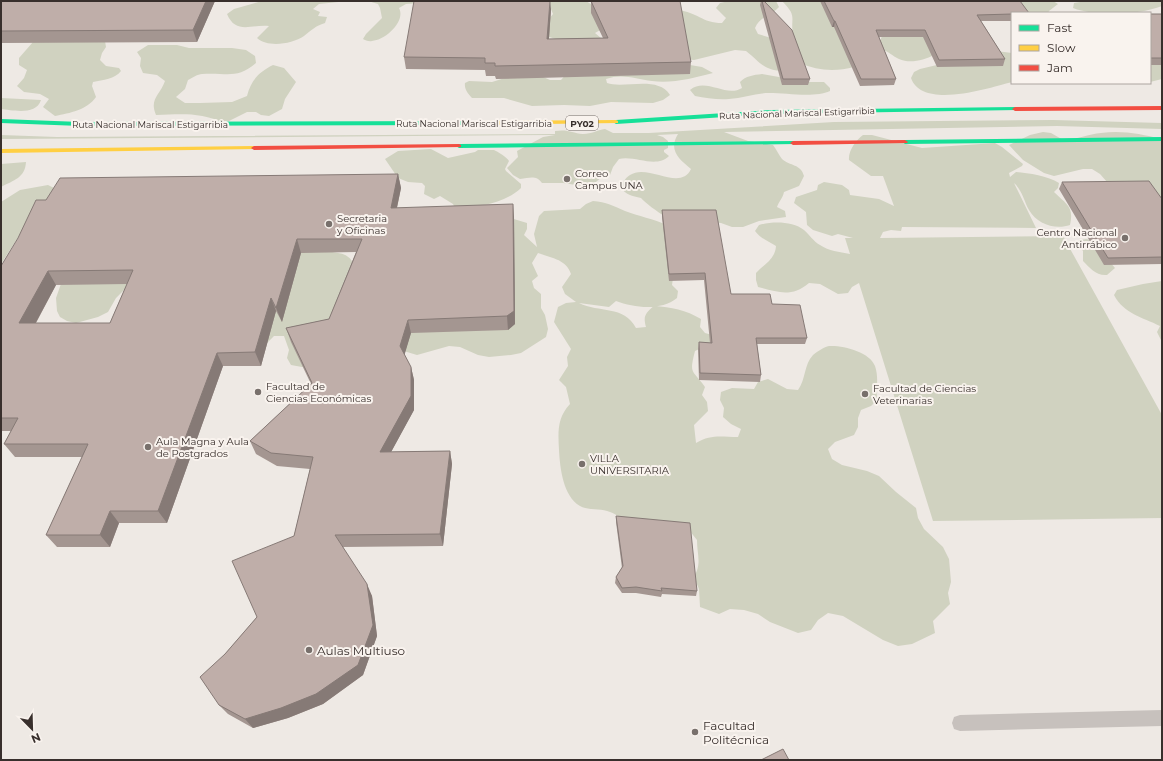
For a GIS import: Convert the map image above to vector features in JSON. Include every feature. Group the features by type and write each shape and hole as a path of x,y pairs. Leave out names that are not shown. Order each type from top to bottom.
{"highway":[{"name":"Ruta Nacional Mariscal Estigarribia","path":"1,121 120,124 628,122 771,112 843,110 1162,108"},
{"path":"1,151 1162,139"}],"lane":[{"path":"960,723 1162,718"}],"green space":[{"path":"262,1 348,1 319,4 313,9 320,12 318,16 327,17 325,23 316,27 299,39 287,43 274,44 267,43 257,38 269,26 239,26 231,20 227,14 234,9"},
{"path":"368,1 451,1 406,4 399,8 400,18 389,34 377,40 367,41 363,39 366,34 382,18 378,4"},
{"path":"486,1 586,1 594,6 602,29 595,33 601,38 627,48 562,41 543,35 549,19 553,14 551,9 543,6"},
{"path":"729,1 776,1 779,7 763,18 755,28 758,34 778,40 784,71 777,71 767,68 746,51 735,50 694,60 669,57 678,10 685,11 715,23 722,23 726,18 716,8 720,3"},
{"path":"782,1 829,1 854,67 840,70 827,70 813,68 800,63 792,29 792,14"},
{"path":"906,1 934,55 921,60 908,61 899,59 880,49 880,43 885,30"},
{"path":"1016,1 1053,1 1058,4 1048,12 1018,12"},
{"path":"1086,1 1162,1 1162,6 1136,12 1088,12 1073,8 1074,3"},
{"path":"105,41 106,47 100,60 106,66 119,68 121,71 105,80 93,82 92,86 96,97 83,108 55,116 43,107 49,99 40,94 24,92 17,86 24,78 27,70 19,65 19,58 33,42"},
{"path":"148,45 177,45 189,48 232,48 246,50 255,56 256,63 242,72 230,74 200,74 188,80 185,89 176,97 185,103 232,102 247,96 256,77 273,65 284,68 296,82 285,99 282,109 269,116 261,115 256,112 247,112 225,123 199,115 156,115 154,110 154,101 165,81 157,75 143,73 140,66 141,58 137,52"},
{"path":"996,51 1011,53 1011,82 973,92 942,95 928,93 918,88 911,78 914,72 920,69"},
{"path":"1151,63 1162,63 1162,79 1151,82"},
{"path":"690,65 702,67 713,73 690,79 667,82 623,76 606,79 607,83 614,84 649,84 657,86 665,89 670,95 663,100 653,103 611,102 590,106 532,106 504,98 472,98 465,87 465,83 469,81 492,82 508,77 541,76 550,80 561,80 569,71"},
{"path":"762,74 807,82 824,82 830,88 830,91 809,95 764,93 721,99 695,96 690,90 696,87 709,86 729,91 736,90 742,88 740,82 745,78"},
{"path":"1,98 41,100 34,108 17,111 1,109"},
{"path":"1053,120 1162,123 1162,129 1057,126 724,132 748,141 773,145 782,159 798,167 803,172 804,176 799,186 784,192 777,207 785,211 786,217 759,221 743,227 732,227 721,223 664,216 641,198 632,196 622,190 620,187 625,179 637,172 646,172 672,178 679,178 686,175 691,169 682,162 676,154 674,145 678,134 657,135 668,141 668,148 664,150 664,152 669,156 664,160 652,162 625,158 619,159 613,167 610,175 602,177 591,186 563,183 542,183 540,180 532,178 520,179 513,175 507,168 518,157 517,151 543,137 555,135 1,139 1,135 57,137 555,134 555,131 563,130 583,134 605,129 613,133 649,133 834,122"},
{"path":"1043,132 1051,133 1065,141 1109,132 1124,132 1162,139 1162,200 1115,191 1100,174 1092,169 1083,169 1054,176 1044,173 1023,160 1009,145 1030,135"},
{"path":"863,135 872,135 922,148 995,143 1023,164 1009,173 1010,177 1016,172 1021,172 1044,177 1059,183 1058,188 1054,192 1066,203 1070,210 1070,225 1058,227 1047,225 1037,219 1032,215 1021,192 1014,183 1036,228 902,227 901,231 891,230 883,232 880,238 1063,236 1162,415 1162,518 933,521 859,283 852,287 848,293 838,294 820,284 809,283 796,291 772,291 758,287 756,280 756,273 774,255 776,246 757,234 755,231 759,225 776,222 788,223 804,230 815,242 827,249 850,254 845,238 853,238 838,234 832,236 813,230 807,225 806,212 794,203 796,197 817,190 818,185 824,182 842,185 849,190 850,195 879,199 894,206 883,176 871,176 849,160 853,146"},
{"path":"431,149 448,158 478,150 494,150 509,161 505,169 521,184 521,188 507,198 491,204 456,210 453,204 440,196 434,199 424,194 425,186 422,183 408,182 398,178 385,159 398,151"},
{"path":"26,162 24,172 18,178 1,187 1,164"},
{"path":"48,185 54,188 54,193 26,225 1,264 1,202 20,190"},
{"path":"593,201 610,204 625,211 667,225 673,278 672,285 678,291 677,298 671,302 657,306 690,313 701,319 700,327 705,333 716,336 712,343 695,351 692,364 693,371 705,387 702,395 707,402 708,411 694,425 696,443 711,437 738,437 741,429 731,424 723,417 724,408 720,400 721,392 732,388 754,389 758,382 768,379 787,389 798,390 801,386 806,367 810,359 813,355 829,346 855,350 862,353 872,361 877,375 877,400 871,406 861,410 858,418 858,427 854,435 835,442 828,449 832,459 842,465 867,471 879,476 916,508 918,518 924,529 943,547 949,559 951,582 948,593 950,604 933,621 935,633 912,644 898,646 883,640 843,616 828,613 818,620 811,630 798,633 770,622 758,614 744,610 730,609 719,614 700,607 699,589 694,577 698,567 697,540 689,530 635,525 628,523 613,513 603,510 584,508 574,501 566,489 560,465 558,437 561,420 570,404 566,387 559,380 568,366 567,357 571,349 554,322 558,307 566,303 576,302 565,294 562,287 571,274 566,265 562,262 538,253 532,263 538,276 532,281 534,288 541,294 541,308 545,315 548,329 546,337 521,353 489,357 478,355 460,347 449,346 417,355 397,349 501,215 527,223 527,229 524,235 537,247 534,234 539,216 544,211 580,209","holes":["616,301 639,307 653,307 646,315 646,327 636,328 625,316 579,303 609,307"]},
{"path":"1086,239 1091,240 1115,268 1107,275 1096,273 1083,261 1083,251 1076,241"},
{"path":"199,249 325,251 345,255 351,259 353,263 323,367 302,367 291,365 287,358 289,350 284,336 274,336 267,343"},
{"path":"93,254 129,285 116,298 108,312 98,317 76,323 67,321 60,317 57,311 56,298 63,278"},
{"path":"1162,281 1162,342 1157,332 1160,326 1128,311 1114,295 1117,290"}],"building":[{"path":"1,1 206,1 193,30 1,31"},
{"path":"414,1 550,1 547,39 608,38 591,1 680,1 691,62 495,66 495,63 485,63 485,58 404,57"},
{"path":"762,1 764,1 792,30 810,79 783,79"},
{"path":"824,1 1020,1 1028,12 977,15 1005,59 939,60 925,30 876,30 896,79 861,79"},
{"path":"1151,14 1162,14 1162,58 1151,58"},
{"path":"398,174 391,208 513,204 514,311 507,316 408,320 400,346 411,367 411,396 380,452 450,451 440,534 335,535 367,584 373,625 358,665 316,694 281,708 245,719 219,705 200,677 225,654 257,617 232,561 294,536 313,457 271,453 250,441 312,383 286,328 329,319 362,239 297,239 276,308 271,298 255,352 217,353 158,511 110,511 100,535 46,535 88,444 4,444 18,418 1,418 1,266 18,238 36,200 46,200 60,178","holes":["133,270 110,323 19,323 48,271"]},
{"name":"Centro Nacional Antirrábico","path":"1149,181 1162,199 1162,257 1108,258 1062,182"},
{"path":"662,210 716,210 731,294 770,294 772,304 800,305 807,338 756,338 761,375 700,373 699,342 712,343 705,273 669,274"},
{"path":"616,516 690,523 697,591 661,588 662,591 636,587 622,588 616,577 623,566"},
{"path":"783,749 789,760 761,760"}],"traffic: fast":[{"path":"616,122 771,112 1015,109"},
{"path":"1,121 81,124 478,123"},
{"path":"905,142 1162,139"},
{"path":"459,146 793,143"}],"traffic: slow":[{"path":"478,123 616,122"},
{"path":"1,151 254,148"}],"traffic: jam":[{"path":"1015,109 1162,108"},
{"path":"793,143 905,142"},
{"path":"254,148 459,146"}],"place":[{"name":"Correo Campus UNA","path":"567,179"},
{"name":"Secretaria y Oficinas","path":"329,224"},
{"name":"Centro Nacional Antirrábico","path":"1125,238"},
{"name":"Facultad de Ciencias Económicas","path":"258,392"},
{"name":"Facultad de Ciencias Veterinarias","path":"865,394"},
{"name":"Aula Magna y Aula de Postgrados","path":"148,447"},
{"name":"VILLA UNIVERSITARIA","path":"582,464"},
{"name":"Aulas Multiuso","path":"309,650"},
{"name":"Facultad Politécnica","path":"695,732"}]}
